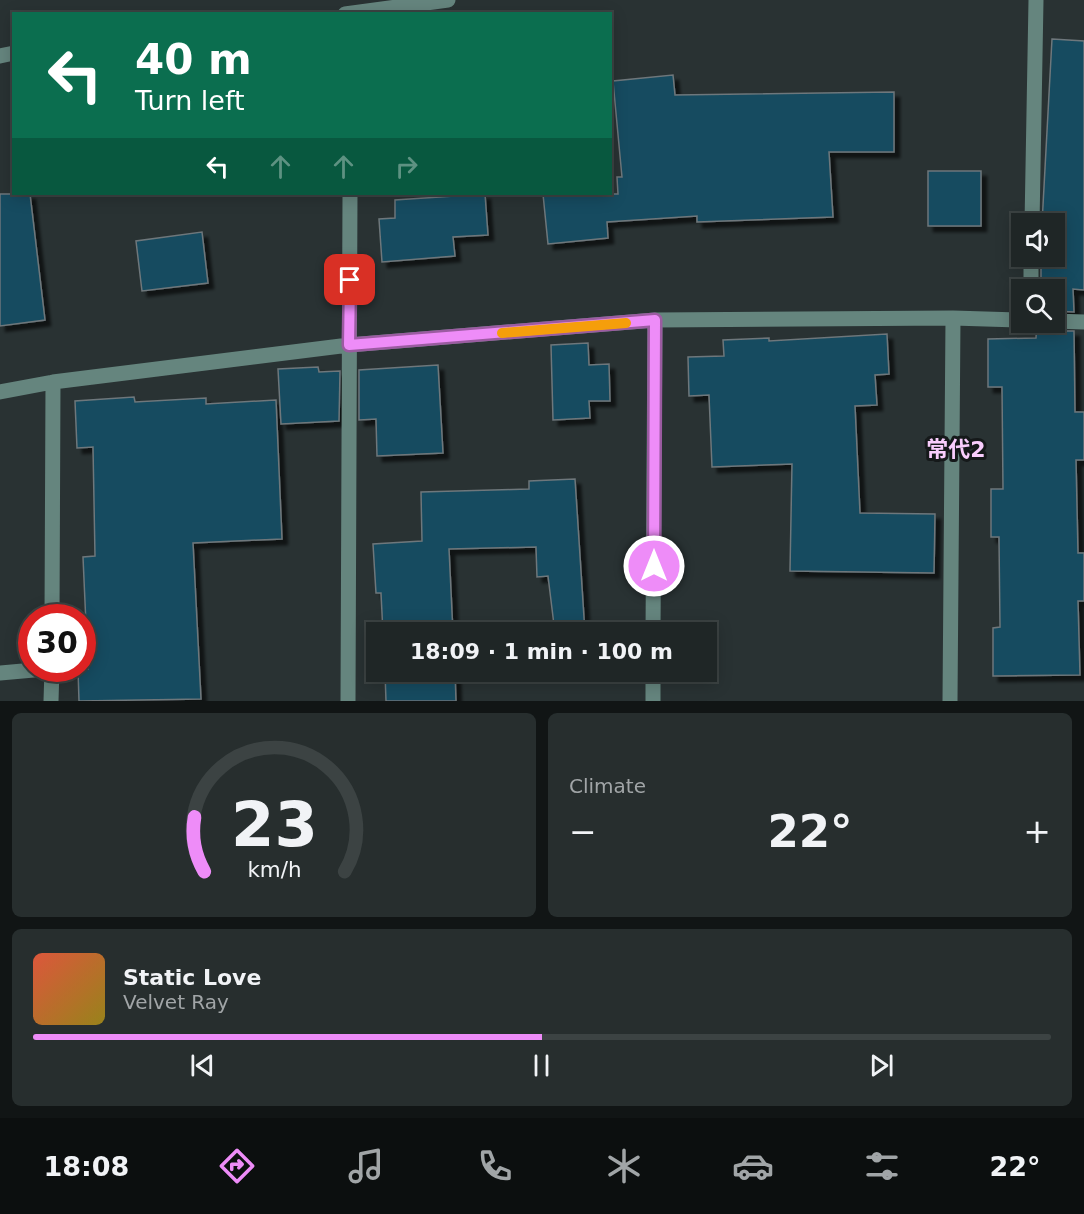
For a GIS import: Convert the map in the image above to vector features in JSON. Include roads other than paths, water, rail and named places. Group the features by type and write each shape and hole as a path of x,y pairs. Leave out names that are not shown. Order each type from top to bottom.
{"street":[{"path":"358,12 448,0"},
{"path":"1032,213 1036,0"},
{"path":"348,701 350,195"},
{"path":"950,701 953,318"},
{"path":"653,622 655,320"},
{"path":"0,392 53,382 349,345 655,320 1011,320"},
{"path":"1065,321 1084,322"},
{"path":"52,604 53,382"},
{"path":"0,674 18,672"},
{"path":"51,701 52,682"},
{"path":"653,682 653,701"}],"district":[{"name":"常代2","path":"956,449"}]}
